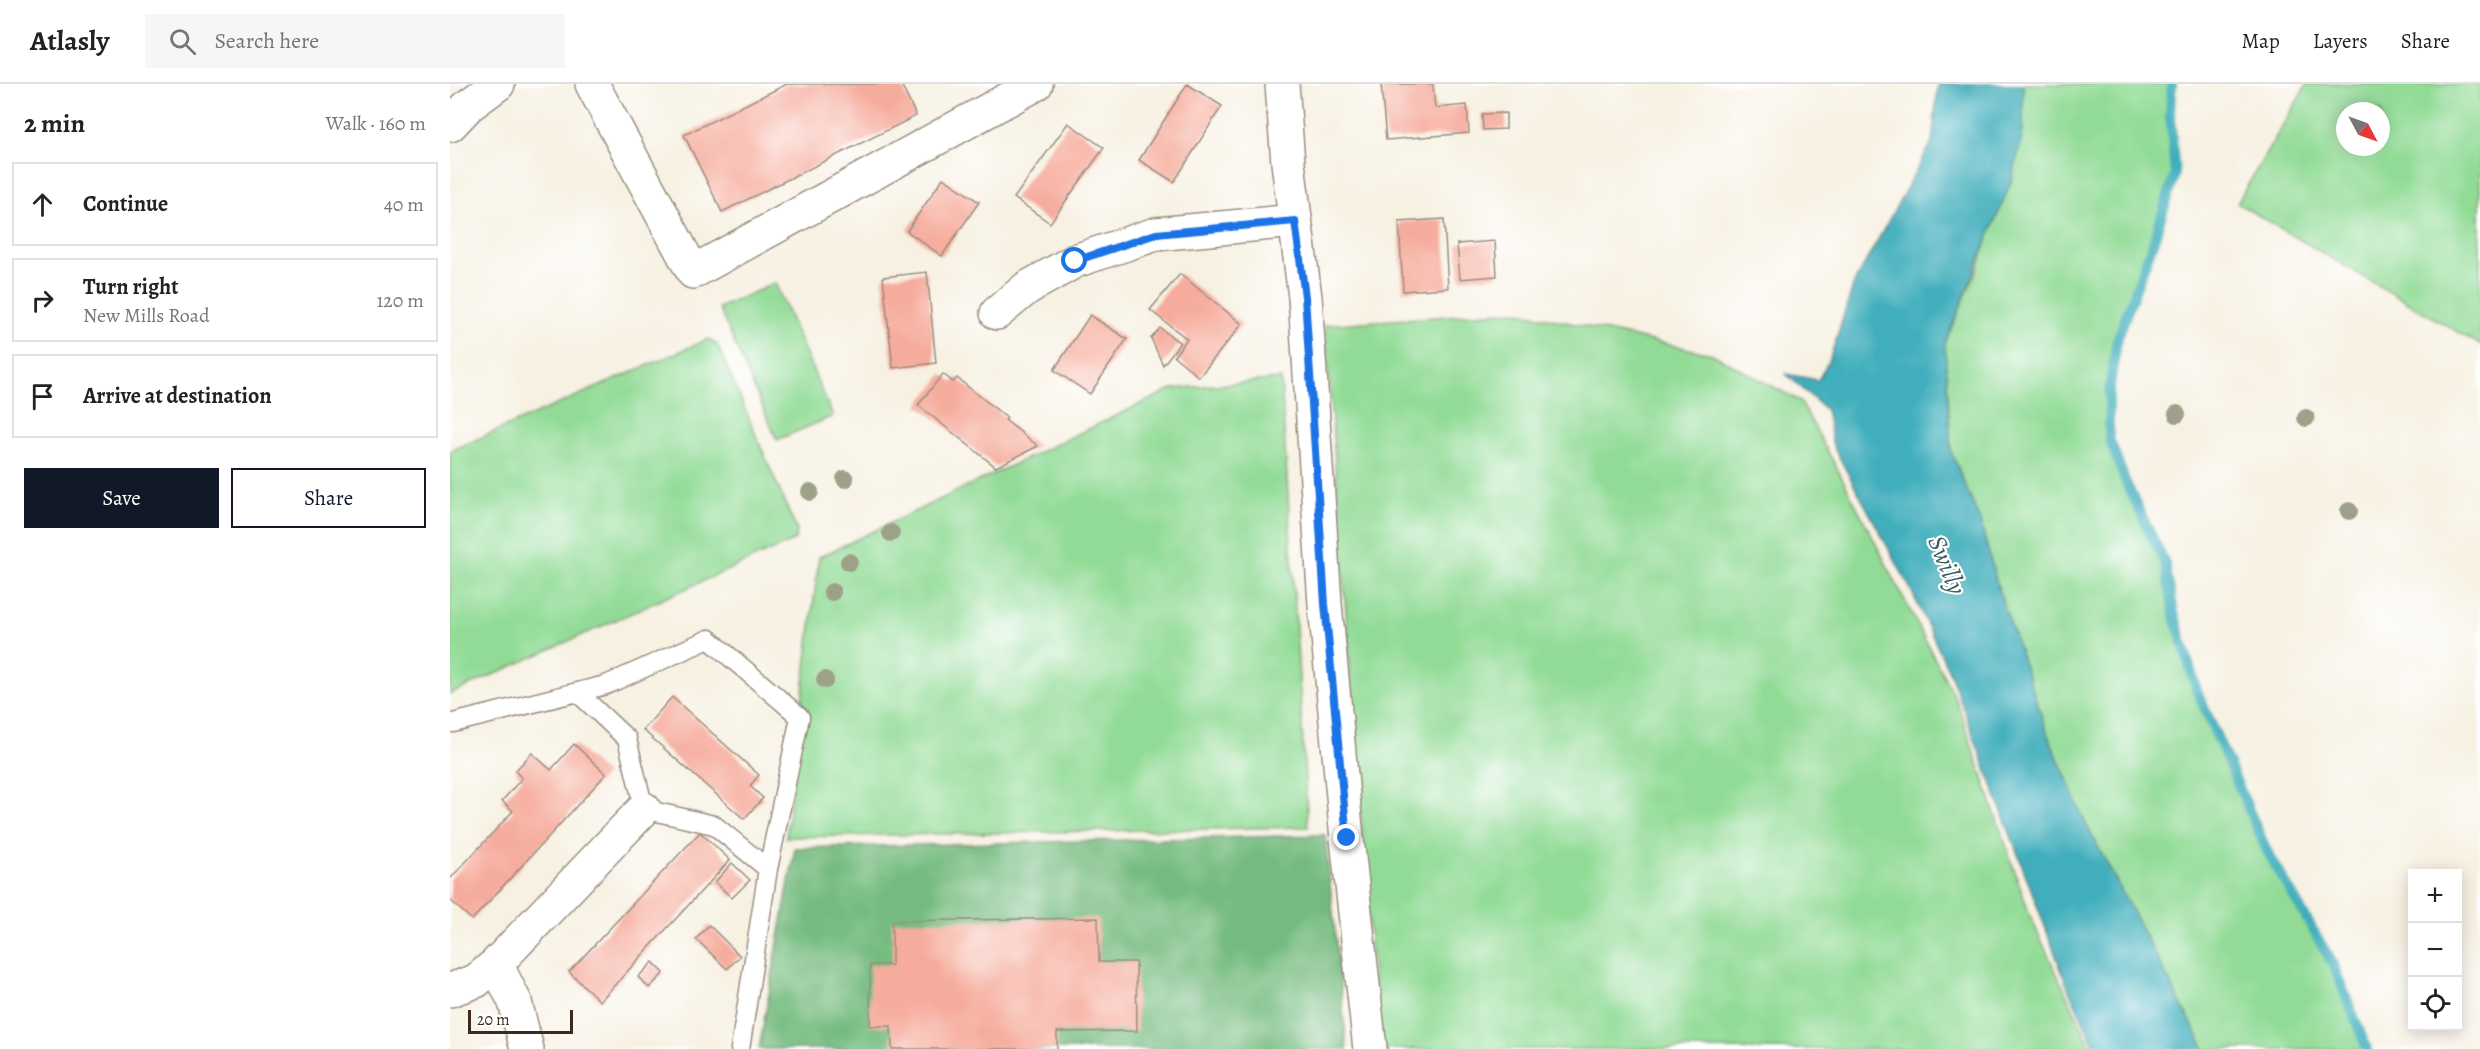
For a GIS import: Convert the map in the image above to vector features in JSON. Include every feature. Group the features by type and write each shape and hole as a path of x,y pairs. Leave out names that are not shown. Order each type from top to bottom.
{"street":[{"path":"450,125 468,106 498,84"},
{"path":"591,84 693,272 1036,84"},
{"path":"1282,84 1287,163 1305,297 1327,628 1370,1049"},
{"path":"997,313 1027,288 1075,261 1156,234 1295,221"},
{"path":"450,990 476,981 496,963 644,810"},
{"path":"496,963 515,1002 527,1049"}],"lane":[{"path":"453,723 606,685 709,639 800,717 768,869 740,1049"},
{"path":"577,692 627,739 644,810 714,825 768,869"}],"green space":[{"path":"2023,84 2172,84 2170,114 2175,174 2153,243 2117,340 2109,393 2109,438 2126,483 2165,563 2174,613 2197,691 2267,851 2333,964 2367,1049 2205,1049 2087,826 2048,735 1999,591 1980,521 1951,451 1945,343 1979,265 2023,132"},
{"path":"2307,84 2480,84 2480,345 2237,203"},
{"path":"775,283 833,416 777,440 719,308"},
{"path":"1515,311 1712,354 1800,401 1957,702 2030,916 2092,1049 1378,1049 1325,325"},
{"path":"708,339 717,344 797,531 795,540 450,694 450,451"},
{"path":"1281,379 1308,827 786,837 819,557 1172,389"},
{"path":"1325,835 1347,1049 759,1049 795,848"}],"water":[{"name":"Swilly","path":"1938,84 2023,84 2023,132 2012,180 1945,343 1951,451 1980,521 1999,591 2048,735 2087,826 2205,1049 2096,1049 2068,988 1951,676 1910,588 1833,446 1826,410 1786,374 1818,380 1830,358 1854,283 1932,142"}],"building":[{"path":"787,84 901,84 916,116 722,212 684,135"},
{"path":"1187,84 1222,106 1174,182 1139,160"},
{"path":"1381,84 1433,84 1435,108 1467,105 1469,133 1386,140"},
{"path":"1506,113 1506,129 1483,130 1482,114"},
{"path":"1068,123 1104,148 1050,223 1014,198"},
{"path":"943,178 979,202 942,256 907,231"},
{"path":"1444,219 1448,288 1403,291 1399,222"},
{"path":"1495,241 1497,276 1460,279 1457,244"},
{"path":"927,272 936,363 893,368 883,277"},
{"path":"1180,274 1242,324 1199,377 1174,356 1187,339 1150,310"},
{"path":"1090,315 1127,339 1090,394 1054,370"},
{"path":"1160,328 1180,343 1163,365 1151,338"},
{"path":"943,374 953,382 957,378 1038,446 996,467 918,405"},
{"path":"672,697 759,775 750,786 763,798 744,819 643,730"},
{"path":"574,744 606,774 472,920 450,900 450,879 513,811 502,801 522,778 515,771 532,753 551,770"},
{"path":"700,832 730,860 600,1001 569,972"},
{"path":"732,863 750,880 732,898 715,882"},
{"path":"1098,918 1099,962 1136,962 1137,1031 1057,1032 1057,1049 892,1049 891,1026 870,1026 870,965 892,965 892,921"},
{"path":"709,925 740,956 727,969 696,939"},
{"path":"653,962 664,973 649,988 638,977"}],"waterway":[{"path":"2172,84 2170,114 2175,174 2153,243 2117,340 2109,393 2109,438 2126,483 2165,563 2174,613 2197,691 2267,851 2333,964 2367,1049"}],"route":[{"path":"1075,261 1156,234 1295,221 1305,297 1325,604 1347,838"}]}
